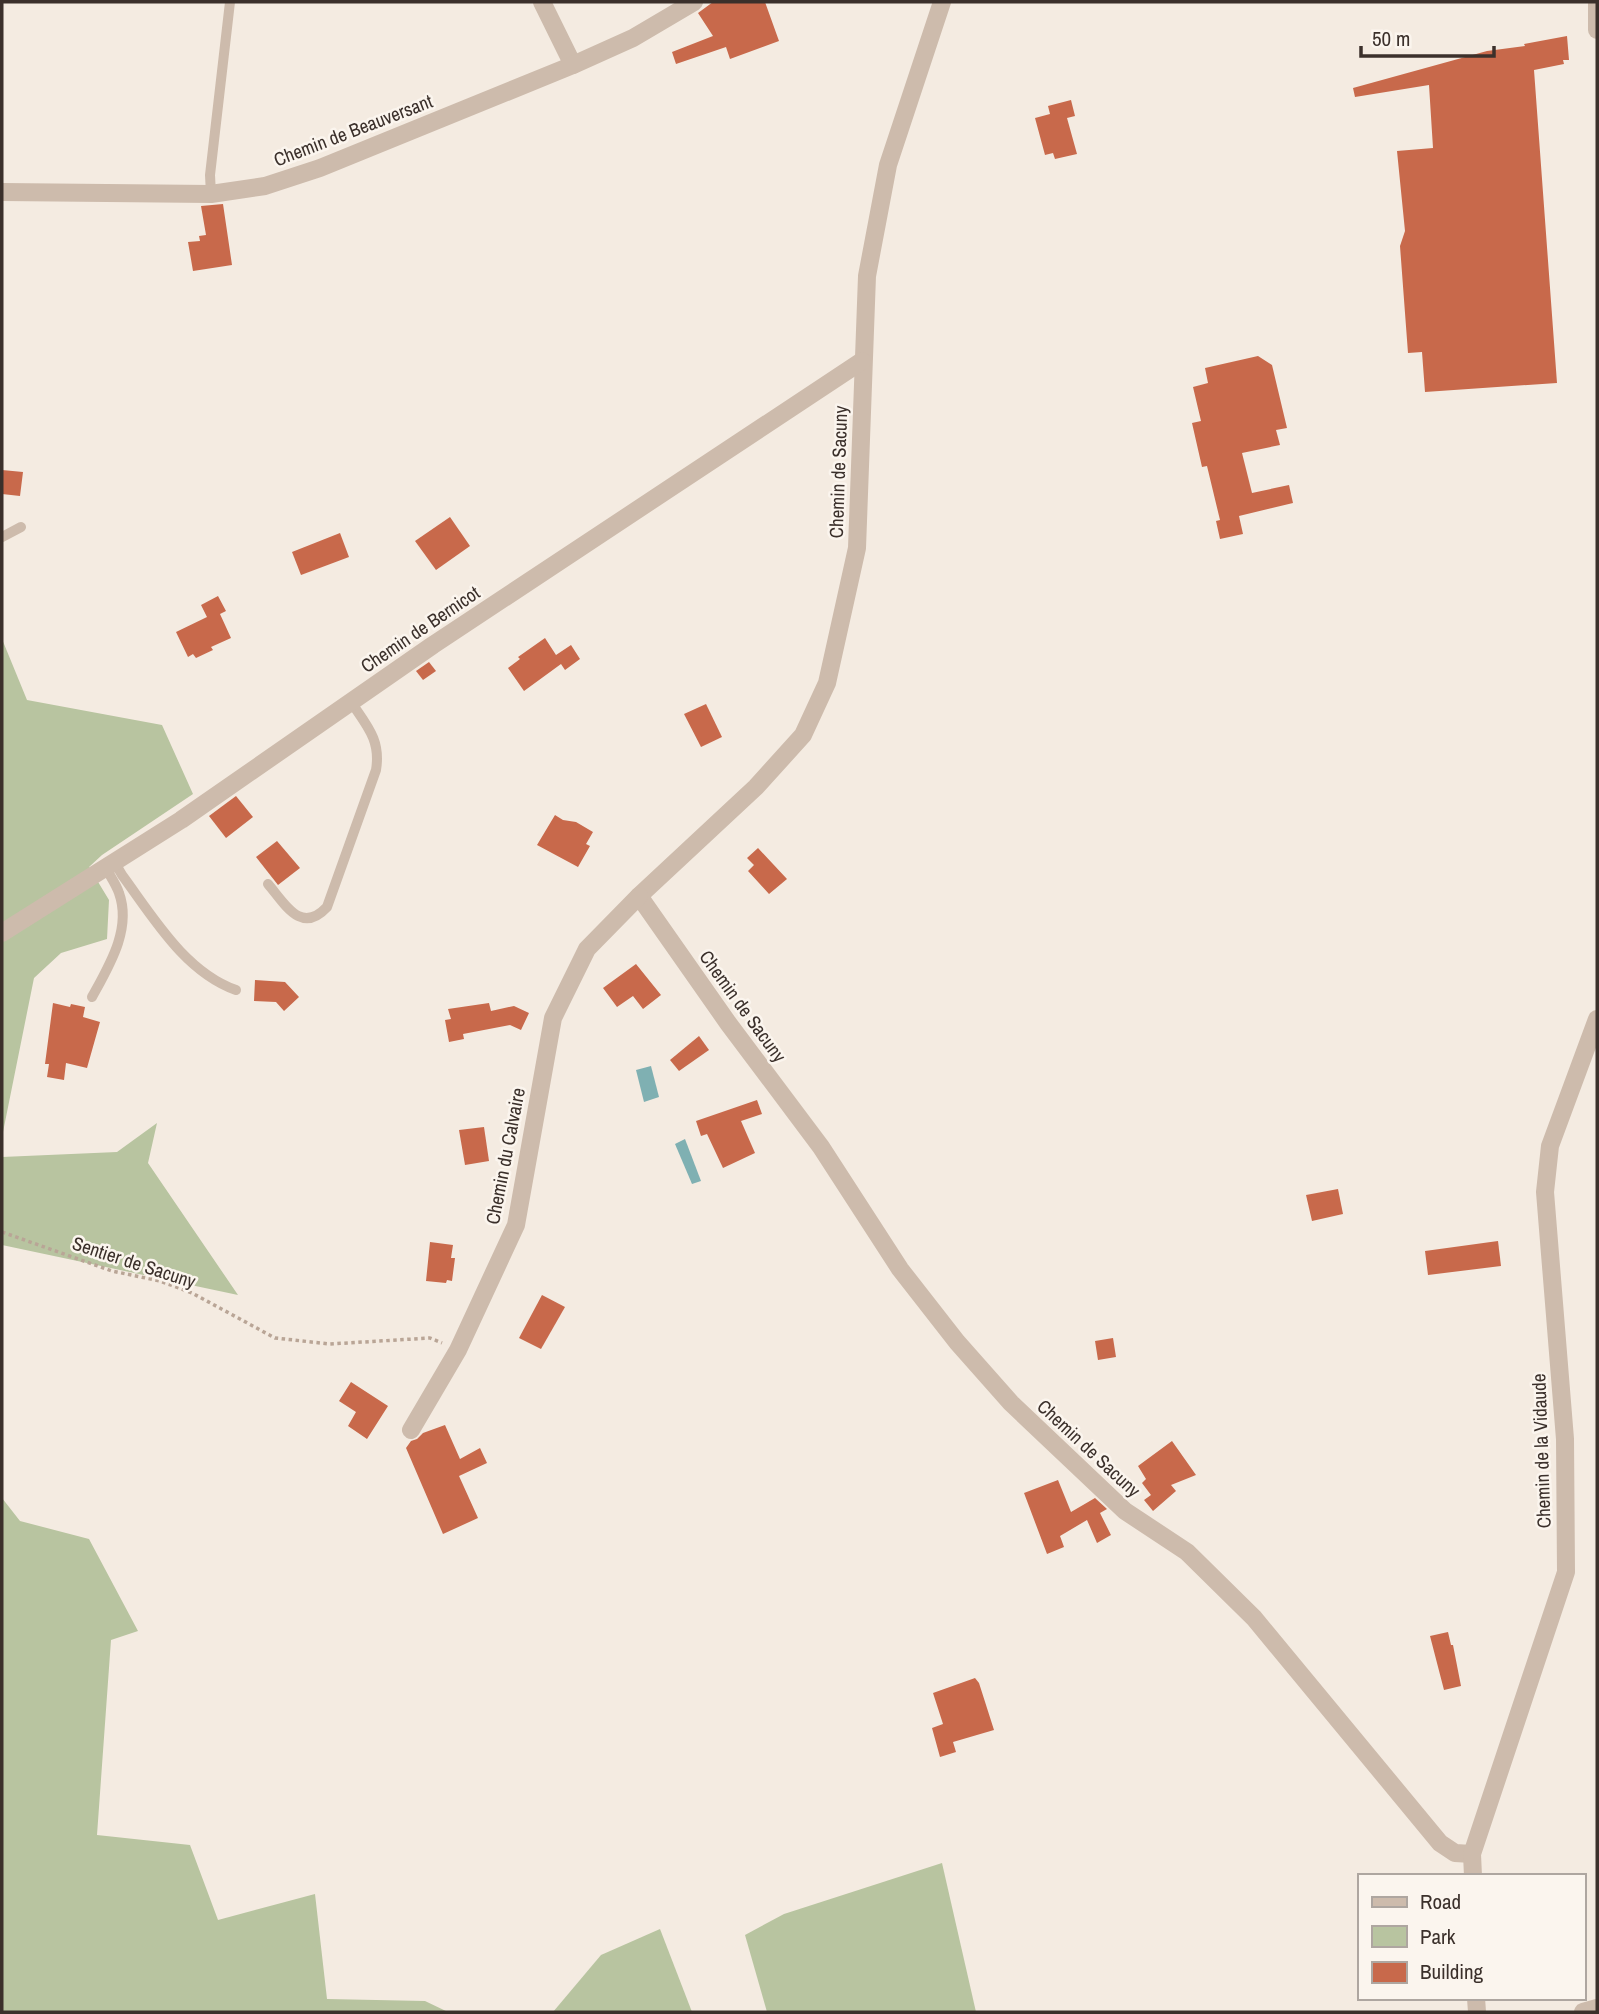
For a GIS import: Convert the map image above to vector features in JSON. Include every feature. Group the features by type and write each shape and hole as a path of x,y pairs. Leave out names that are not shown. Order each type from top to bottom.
{"street":[{"path":"542,2 573,65"},
{"name":"Chemin de Beauversant","path":"2,192 211,194 265,186 320,168 573,65 633,38 694,2"},
{"name":"Chemin de Sacuny","path":"942,2 888,165 867,276 857,548 827,683 803,735 756,787 639,897 728,1023 821,1147 900,1269 957,1342 1011,1403 1125,1511 1187,1552 1254,1618 1440,1843 1455,1853 1472,1854"},
{"path":"1597,2 1597,30"},
{"name":"Chemin de Bernicot","path":"2,933 181,820 433,645 862,360"},
{"name":"Chemin du Calvaire","path":"411,1430 458,1350 516,1225 553,1018 586,948 639,897"},
{"name":"Chemin de la Vidaude","path":"1473,1874 1472,1854 1566,1572 1566,1439 1545,1192 1550,1146 1597,1019"},
{"path":"1583,2012 1597,2008"}],"lane":[{"path":"211,194 210,174 230,2"},
{"path":"2,537 21,527"},
{"path":"268,884 299,918 309,919 320,915 327,907 379,756 372,734 351,702"},
{"path":"111,865 122,875 174,945 206,974 236,990"},
{"path":"92,997 116,951 123,913 111,865"}],"path":[{"name":"Sentier de Sacuny","path":"2,1233 112,1271 160,1281 192,1293 275,1338 330,1344 430,1338 458,1350"}],"green space":[{"path":"2,639 27,700 162,725 193,794 102,855 89,867 109,900 107,939 61,953 34,978 2,1137"},
{"path":"157,1123 148,1163 238,1295 2,1245 2,1157 117,1152"},
{"path":"2,1498 20,1521 89,1539 138,1631 111,1640 97,1835 190,1845 218,1920 315,1894 327,1999 425,2001 448,2012 2,2012"},
{"path":"942,1863 976,2012 767,2012 745,1935 784,1914"},
{"path":"660,1929 692,2012 553,2012 601,1955"}],"water":[{"path":"651,1066 659,1097 644,1102 636,1070"},
{"path":"685,1139 701,1181 692,1184 675,1144"}],"building":[{"path":"713,2 765,2 779,41 730,59 726,47 676,64 672,52 713,36 698,13"},
{"path":"1567,36 1569,60 1563,60 1564,64 1534,70 1557,383 1425,392 1422,352 1408,353 1400,246 1405,231 1397,151 1433,148 1429,85 1355,97 1353,88 1487,51"},
{"path":"1071,100 1075,116 1067,118 1077,154 1055,159 1053,153 1045,155 1035,118 1050,114 1048,106"},
{"path":"223,204 232,265 193,271 188,242 200,241 199,236 206,235 201,206"},
{"path":"1258,356 1272,365 1287,428 1276,430 1280,445 1242,453 1252,493 1289,485 1293,503 1239,516 1243,534 1220,539 1216,521 1220,520 1207,466 1202,467 1192,423 1201,421 1193,387 1208,383 1205,368"},
{"path":"2,470 23,472 20,496 2,494"},
{"path":"450,517 470,546 436,570 415,541"},
{"path":"340,533 349,557 301,575 292,552"},
{"path":"218,596 226,611 220,614 231,638 211,647 213,650 196,658 193,654 188,657 176,632 207,617 201,605"},
{"path":"545,638 556,655 571,645 580,659 565,670 561,664 524,691 508,668 520,659 518,657"},
{"path":"429,662 436,671 423,680 416,671"},
{"path":"706,704 722,737 701,747 684,714"},
{"path":"236,796 253,817 226,838 209,816"},
{"path":"555,815 563,820 576,822 593,832 586,844 590,846 578,867 537,845"},
{"path":"277,841 300,868 278,885 256,857"},
{"path":"758,848 787,879 769,894 748,871 754,865 747,858"},
{"path":"636,964 661,995 643,1009 633,996 617,1007 603,988"},
{"path":"255,980 285,982 299,997 284,1011 276,1002 254,1001"},
{"path":"53,1003 85,1007 83,1017 100,1022 87,1068 66,1063 64,1080 47,1077 49,1064 45,1064"},
{"path":"489,1003 491,1011 514,1006 529,1013 521,1030 510,1025 463,1034 464,1039 449,1042 445,1020 451,1019 448,1009"},
{"path":"699,1036 709,1050 679,1071 670,1060"},
{"path":"757,1100 762,1114 741,1121 755,1153 723,1168 707,1134 701,1136 696,1121"},
{"path":"484,1127 489,1161 465,1165 459,1130"},
{"path":"1338,1189 1343,1214 1312,1221 1306,1195"},
{"path":"1498,1241 1501,1266 1428,1275 1425,1251"},
{"path":"430,1242 453,1245 451,1258 455,1258 452,1281 426,1281"},
{"path":"542,1295 565,1307 541,1349 519,1338"},
{"path":"1113,1338 1116,1357 1098,1360 1095,1341"},
{"path":"351,1382 388,1406 367,1439 348,1426 356,1412 339,1401"},
{"path":"445,1425 460,1459 480,1448 487,1463 459,1476 478,1518 443,1534 406,1448 423,1433"},
{"path":"1172,1441 1196,1475 1171,1485 1176,1491 1153,1511 1144,1500 1151,1495 1142,1483 1146,1479 1138,1466"},
{"path":"1058,1480 1071,1512 1095,1498 1107,1509 1100,1513 1111,1535 1097,1543 1087,1520 1060,1536 1064,1547 1047,1554 1024,1493"},
{"path":"1448,1632 1461,1686 1444,1690 1430,1636"},
{"path":"975,1678 994,1730 953,1742 956,1752 940,1757 932,1728 943,1724 933,1693"}]}
